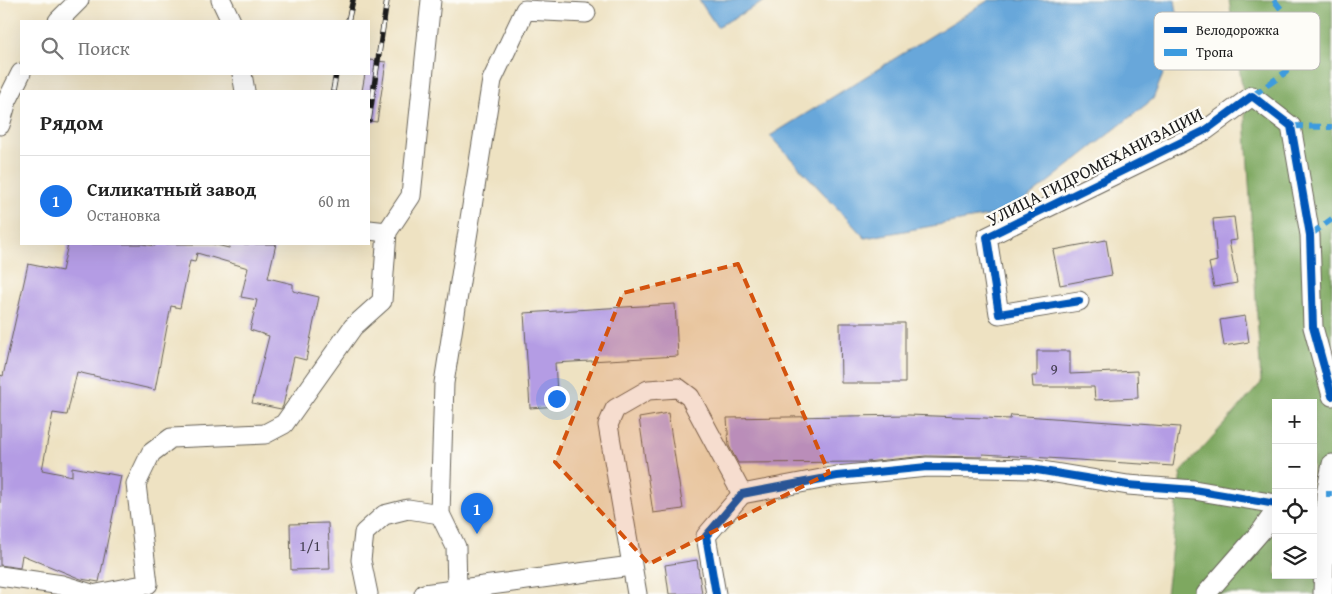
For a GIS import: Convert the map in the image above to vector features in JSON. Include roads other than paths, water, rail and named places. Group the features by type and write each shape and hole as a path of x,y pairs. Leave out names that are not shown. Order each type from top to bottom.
{"street":[{"path":"59,20 79,0"},
{"path":"221,0 231,20"},
{"path":"97,594 148,584 136,484 151,453 171,438 265,434 284,424 353,328 382,301 378,231 411,196 431,0"},
{"path":"457,590 456,547 440,514 444,382 492,80 525,10 586,13"},
{"path":"0,126 7,101 20,75"},
{"path":"242,75 244,90"},
{"name":"УЛИЦА ГИДРОМЕХАНИЗАЦИИ","path":"1079,301 999,314 987,237 1206,130 1252,96 1291,126 1310,235 1313,327 1332,396"},
{"path":"636,594 608,425 615,409 648,390 678,388 690,397 742,494"},
{"path":"1323,594 1320,494 1332,464"},
{"path":"716,594 706,536 742,494 837,476 918,468 1021,469 1128,485 1194,490 1272,503"},
{"path":"368,594 361,560 364,533 384,514 408,509 440,514"},
{"path":"1206,594 1262,530 1272,516"},
{"path":"424,594 457,590 480,590 631,566"},
{"path":"0,576 62,586 92,594"}],"water":[{"path":"699,0 767,0 717,27"},
{"path":"989,0 1175,0 1177,12 1154,12 1154,70 1165,70 1153,99 1010,212 865,238 770,136"}],"railway":[{"path":"348,20 353,0"},
{"path":"370,113 387,0"},
{"path":"333,90 336,75"}],"place":[{"name":"Силикатный завод","path":"477,534"}]}
